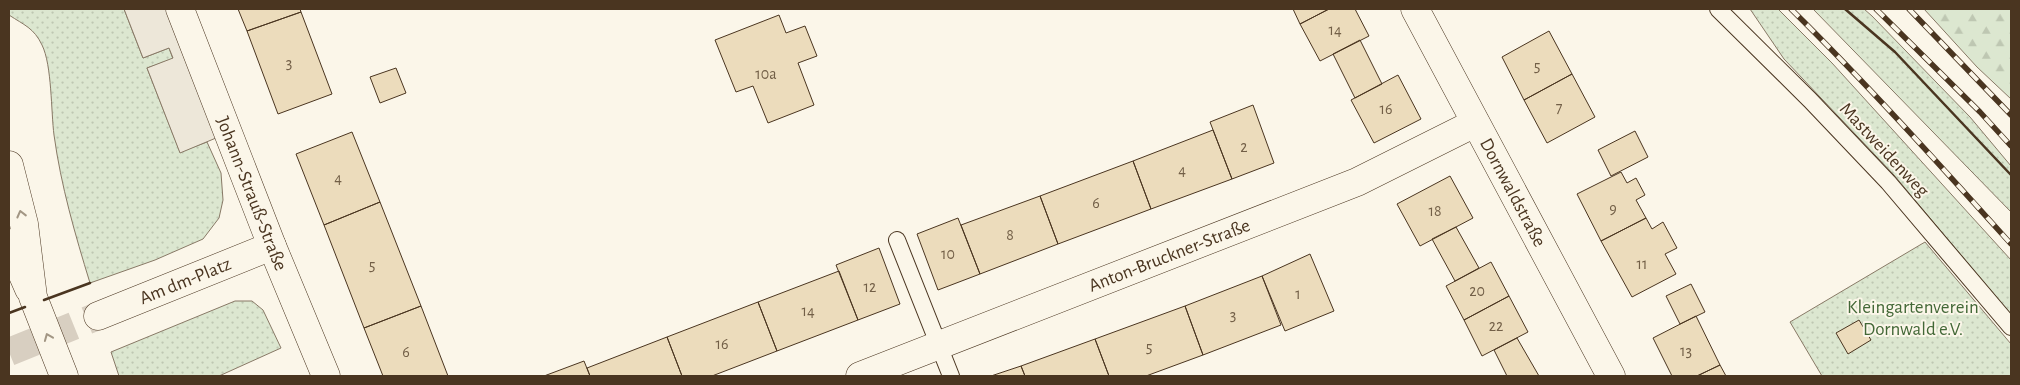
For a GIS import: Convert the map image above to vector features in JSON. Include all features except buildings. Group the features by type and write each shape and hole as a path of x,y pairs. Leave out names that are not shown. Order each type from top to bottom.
{"street":[{"name":"Johann-Strauß-Straße","path":"180,9 272,246 326,376"},
{"name":"Dornwaldstraße","path":"1415,9 1610,376"},
{"name":"Anton-Bruckner-Straße","path":"860,376 1356,182 1475,123"},
{"path":"9,165 24,224 33,297"},
{"path":"9,243 33,297 64,376"},
{"name":"Am dm-Platz","path":"98,316 272,246"}],"lane":[{"name":"Mastweidenweg","path":"1718,9 1810,100 1888,182 2011,327"},
{"path":"897,240 951,376"}],"green space":[{"path":"9,9 124,9 143,58 169,48 173,59 147,68 180,152 207,142 221,173 223,200 219,218 203,239 155,260 90,283 60,173 54,135 48,64 42,45 36,35 28,27 9,15"},
{"path":"1750,9 1778,9 1832,63 2011,260 2011,315 1894,175 1784,59"},
{"path":"1813,9 1864,9 1872,16 1970,117 2011,166 2011,212"},
{"path":"1924,9 2011,9 2011,99 1977,67"},
{"name":"Kleingartenverein Dornwald e.V.","path":"1925,242 2011,344 2011,376 1822,376 1790,322"},
{"path":"235,301 252,301 263,310 281,348 219,376 119,376 111,352"}],"shaded area":[{"path":"124,9 180,9 228,133 180,153 147,68 173,58 169,48 143,58"}],"tunnel":[{"path":"9,352 98,316"}],"railway":[{"path":"1791,9 1875,95 2011,244"},
{"path":"1876,9 1980,112 2011,146"},
{"path":"1909,9 2011,115"}],"wall":[{"path":"1845,9 1895,52 2011,175"},
{"path":"44,300 90,283"},
{"path":"9,313 25,307"}]}
